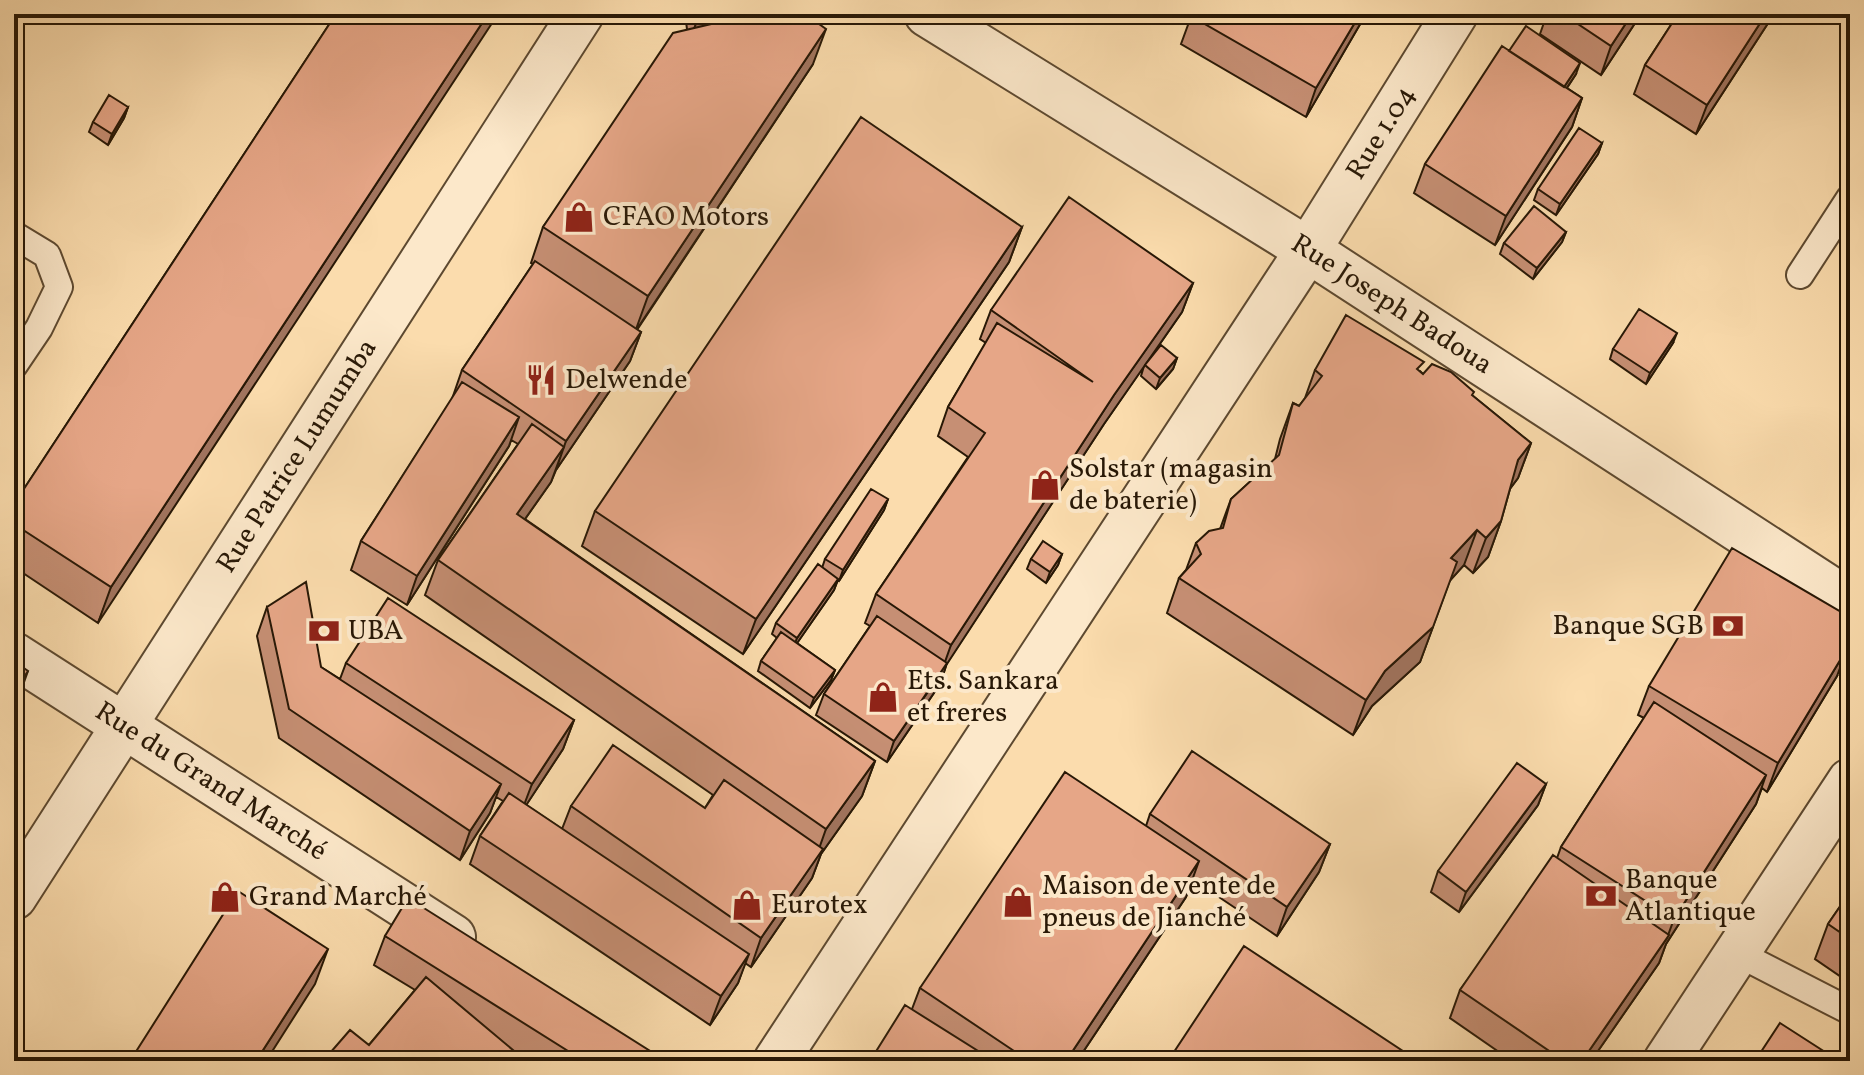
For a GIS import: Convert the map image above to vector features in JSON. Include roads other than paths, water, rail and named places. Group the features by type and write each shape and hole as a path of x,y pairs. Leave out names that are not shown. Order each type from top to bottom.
{"street":[{"name":"Rue Patrice Lumumba","path":"14,897 581,14"},
{"name":"Rue Joseph Badoua","path":"927,14 1308,250 1850,602"},
{"name":"Rue 1.04","path":"776,1061 1308,250 1455,14"},
{"name":"Rue du Grand Marché","path":"14,655 481,955"},
{"path":"1666,1061 1850,781"}],"lane":[{"path":"1800,275 1850,198"},
{"path":"14,235 47,255 59,287 39,328 14,365"},
{"path":"1737,953 1850,1011"}],"place":[{"name":"CFAO Motors","path":"579,217"},
{"name":"Delwende","path":"541,380"},
{"name":"Solstar (magasin de baterie)","path":"1045,485"},
{"name":"Banque SGB","path":"1728,626"},
{"name":"UBA","path":"324,631"},
{"name":"Ets. Sankara et freres","path":"883,697"},
{"name":"Banque Atlantique","path":"1601,896"},
{"name":"Grand Marché","path":"225,897"},
{"name":"Maison de vente de pneus de Jianché","path":"1018,902"},
{"name":"Eurotex","path":"747,905"}]}
